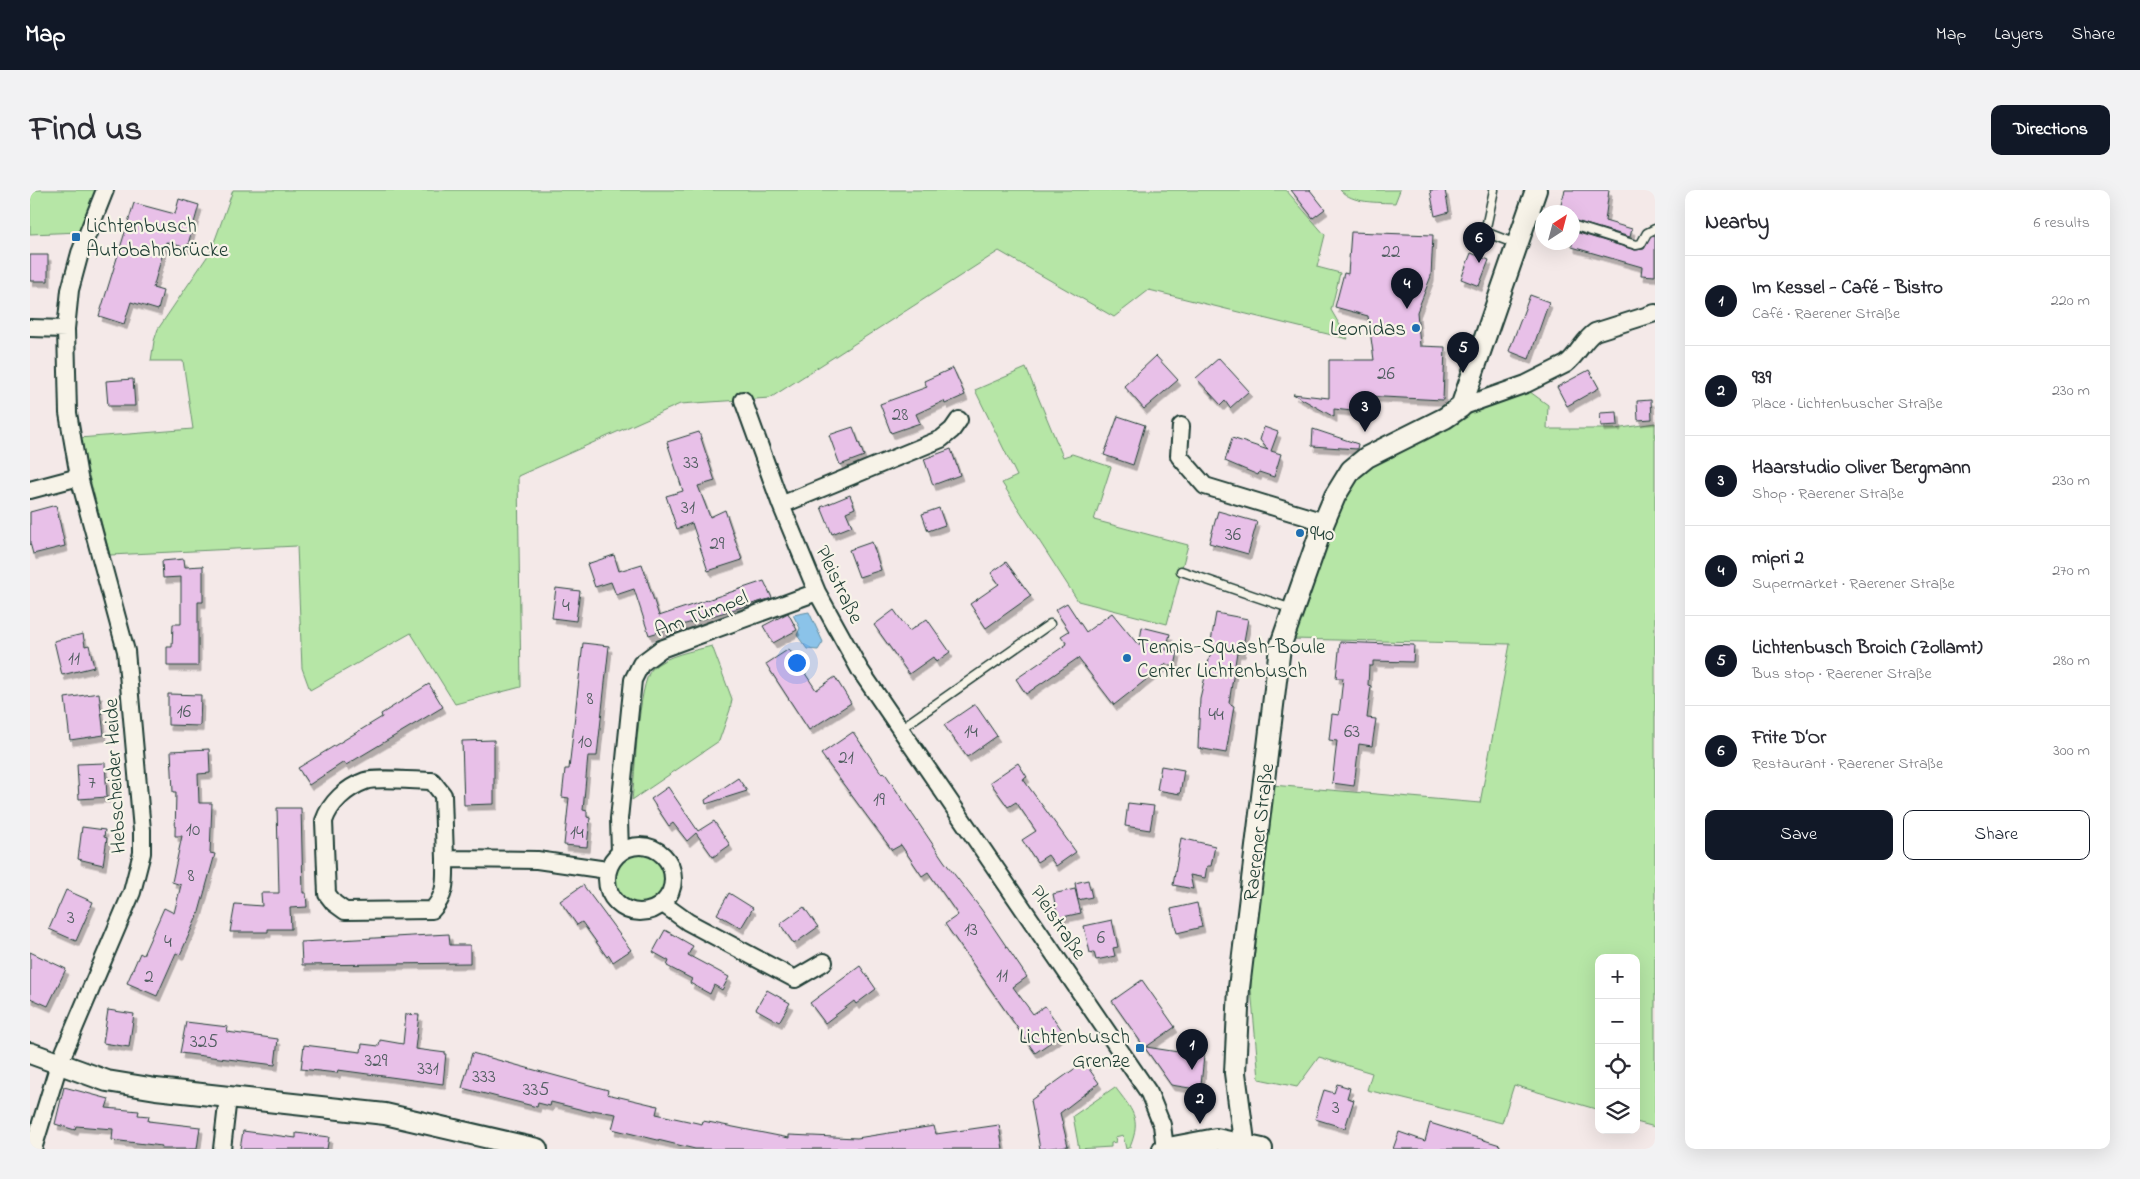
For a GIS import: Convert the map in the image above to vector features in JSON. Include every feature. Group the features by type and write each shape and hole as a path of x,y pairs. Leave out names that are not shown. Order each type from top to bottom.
{"street":[{"name":"Hebscheider Heide","path":"33,1149 59,1064 132,892 142,853 126,651 78,477 68,413 66,329 70,290 80,253 105,190"},
{"path":"1535,205 1536,190"},
{"path":"1460,407 1517,244 1535,214"},
{"name":"Raerener Straße","path":"1250,1147 1235,1073 1239,988 1280,647 1292,609 1335,496 1351,470 1367,457 1445,418 1460,407 1526,384 1566,364 1572,360 1589,335 1595,332 1655,313"},
{"path":"30,328 66,329"},
{"name":"Pleistraße","path":"743,400 781,505 817,592 860,670 1149,1094 1162,1125 1164,1149"},
{"path":"781,505 941,439 960,420"},
{"path":"1181,426 1179,456 1205,486 1324,522"},
{"path":"30,490 78,477"},
{"name":"Am Tümpel","path":"620,852 619,819 633,680 641,664 661,649 817,592"},
{"path":"366,780 432,781 443,795 444,859 444,891 440,902 432,910 345,911 334,903 327,894 324,821 327,811 335,800 366,780"},
{"path":"641,846 662,854 673,873 672,890 663,904 643,913 622,908 614,901 608,891 607,870 612,860 620,852 630,847 641,846"},
{"path":"444,859 537,860 607,870"},
{"path":"663,904 688,922 795,979 824,962"},
{"path":"30,1053 107,1081 228,1097 384,1114 537,1149"},
{"path":"222,1149 228,1097"},
{"path":"1164,1149 1216,1140 1250,1147"}],"lane":[{"path":"1494,190 1486,232 1517,244"},
{"path":"1580,227 1636,244 1641,244 1651,230 1655,229"},
{"path":"1181,571 1292,609"},
{"path":"900,729 1050,624"}],"green space":[{"path":"30,190 98,190 81,232 30,234"},
{"path":"233,190 1286,190 1325,235 1317,267 1340,273 1331,310 1348,339 1149,290 1114,317 999,251 770,398 680,404 518,476 521,687 455,704 411,633 310,690 302,668 297,546 110,555 79,438 193,429 183,361 151,361 154,341 158,329 211,251"},
{"path":"1340,190 1400,190 1395,203 1358,200 1345,195"},
{"path":"1026,368 1063,457 1072,454 1111,467 1094,520 1188,545 1167,624 1078,601 1002,483 1017,476 975,390"},
{"path":"1526,389 1548,405 1547,429 1615,429 1655,423 1655,1127 1640,1123 1640,954 1595,954 1595,1109 1514,1085 1502,1123 1367,1090 1372,1073 1319,1057 1297,1087 1259,1079 1251,988 1251,938 1272,785 1480,803 1510,644 1292,639 1344,500 1357,480 1375,465 1430,436 1474,409"},
{"path":"712,646 732,699 719,741 632,800 640,710 647,678 652,669 665,660"},
{"path":"640,854 650,856 658,861 663,869 665,879 663,889 658,897 650,902 640,904 630,902 622,897 617,889 615,879 617,869 622,861 630,856"},
{"path":"1115,1087 1130,1108 1135,1121 1135,1129 1130,1147 1126,1149 1123,1135 1115,1137 1116,1142 1111,1143 1111,1147 1079,1149 1073,1116"}],"water":[{"path":"809,612 823,642 818,650 807,649 797,635 800,628 793,615"}],"building":[{"path":"1291,190 1310,190 1325,209 1313,218"},
{"path":"1430,190 1445,190 1449,212 1435,216"},
{"path":"1565,190 1609,190 1605,221 1632,229 1630,237 1580,222 1580,205 1561,205"},
{"path":"179,199 199,205 187,248 166,242 153,288 163,291 158,310 131,302 124,324 99,316 134,203 175,214"},
{"path":"1351,232 1433,235 1431,276 1417,312 1420,346 1445,347 1443,400 1363,396 1361,412 1334,409 1334,417 1293,394 1329,398 1329,360 1374,360 1368,316 1335,307 1344,273 1348,274"},
{"path":"1580,233 1635,250 1644,249 1651,237 1655,236 1655,276 1641,275 1642,267 1580,249"},
{"path":"1471,253 1489,260 1479,286 1461,279"},
{"path":"30,255 48,255 48,281 30,281"},
{"path":"1530,295 1549,302 1529,359 1509,351"},
{"path":"1156,356 1178,380 1144,409 1124,386"},
{"path":"1219,358 1249,391 1230,408 1225,401 1221,405 1196,378"},
{"path":"953,368 965,395 945,404 944,401 916,414 920,423 891,433 880,404 927,387 924,381"},
{"path":"1589,370 1599,388 1567,406 1557,387"},
{"path":"133,379 135,406 108,406 106,381"},
{"path":"1651,400 1652,419 1638,420 1637,401"},
{"path":"1617,412 1618,425 1601,426 1600,413"},
{"path":"1118,416 1145,425 1133,465 1104,455"},
{"path":"853,427 864,456 840,465 829,435"},
{"path":"1264,427 1278,432 1271,451 1281,454 1274,477 1259,472 1258,475 1225,461 1232,438 1268,450 1260,440"},
{"path":"1313,429 1358,444 1357,449 1312,446"},
{"path":"699,432 715,481 698,486 710,517 725,510 742,560 708,571 692,523 677,529 666,496 683,491 667,442"},
{"path":"951,449 960,475 933,485 924,459"},
{"path":"850,495 855,508 846,512 852,526 832,534 821,507"},
{"path":"56,505 65,546 33,554 30,543 30,512"},
{"path":"939,508 945,525 928,531 922,514"},
{"path":"1218,511 1257,522 1248,554 1209,543"},
{"path":"872,542 881,570 859,577 849,550"},
{"path":"614,555 619,571 642,564 659,616 764,581 772,598 649,635 634,589 616,595 611,582 595,587 587,564"},
{"path":"184,559 185,567 203,566 203,602 198,602 198,666 167,666 167,647 172,647 173,624 181,624 181,577 163,578 162,561"},
{"path":"1006,562 1031,596 986,628 970,604 999,584 991,573"},
{"path":"556,588 580,591 576,621 552,618"},
{"name":"Tennis-Squash-Boule Center Lichtenbusch","path":"1067,603 1086,632 1112,613 1139,646 1142,627 1170,634 1166,650 1178,652 1175,666 1166,664 1114,705 1078,658 1026,694 1016,679 1067,644 1061,636 1069,631 1055,610"},
{"path":"894,610 909,631 927,619 950,652 936,662 933,657 909,674 874,625"},
{"path":"788,613 797,630 773,643 763,626"},
{"path":"1216,613 1248,619 1242,652 1237,652 1229,703 1234,706 1226,753 1198,748 1200,698 1212,647 1210,647"},
{"path":"83,634 85,646 89,645 94,667 62,675 54,641"},
{"path":"1340,642 1414,645 1413,662 1373,661 1373,666 1369,666 1368,685 1371,686 1367,718 1376,719 1372,746 1359,744 1354,786 1332,783 1337,741 1329,740 1332,714 1339,715 1343,678 1336,678"},
{"path":"583,643 609,646 597,756 588,756 583,810 587,811 587,817 590,818 587,847 564,845 569,798 562,797 565,769 569,769"},
{"path":"789,649 816,690 835,677 851,703 809,730 766,664"},
{"path":"429,684 443,707 346,765 344,762 309,785 298,768 382,717 381,714"},
{"path":"99,693 104,735 70,740 65,698"},
{"path":"168,694 201,695 200,726 168,725"},
{"path":"975,704 997,736 967,757 944,725"},
{"path":"853,732 882,774 884,772 944,861 981,909 1027,977 1013,987 1033,1014 1045,1006 1064,1033 1035,1053 945,924 958,915 928,872 922,876 901,845 892,850 821,754"},
{"path":"494,740 494,804 464,805 462,741"},
{"path":"209,749 210,773 198,774 199,803 212,803 210,853 215,854 199,912 180,955 176,953 157,996 127,983 140,953 143,955 164,908 174,913 181,885 172,882 182,836 175,836 176,792 173,792 171,751"},
{"path":"105,763 107,797 79,799 77,764"},
{"path":"1018,763 1027,777 1023,779 1076,852 1056,866 1048,855 1037,862 1022,840 1036,831 1016,802 1008,807 990,782"},
{"path":"1161,766 1184,770 1180,794 1157,790"},
{"path":"738,778 747,791 706,804 705,800"},
{"path":"668,787 698,831 714,821 730,845 713,857 696,833 687,841 673,823 669,826 651,799"},
{"path":"1128,803 1154,806 1150,830 1125,826"},
{"path":"277,808 301,808 303,893 306,893 307,907 290,908 291,929 268,929 268,932 230,932 235,904 262,906 261,893 279,893"},
{"path":"82,827 105,830 104,837 107,838 103,865 78,859"},
{"path":"1181,838 1215,846 1211,866 1207,866 1205,878 1190,875 1193,889 1173,885"},
{"path":"1088,880 1092,897 1078,900 1075,883"},
{"path":"583,885 631,950 613,962 609,955 607,957 582,922 577,925 560,901"},
{"path":"1075,889 1081,913 1058,918 1053,894"},
{"path":"66,890 93,902 76,941 49,929"},
{"path":"729,893 753,908 741,928 717,914"},
{"path":"1197,903 1202,927 1177,933 1171,909"},
{"path":"804,907 818,927 794,944 780,924"},
{"path":"1112,920 1118,947 1113,948 1115,956 1096,960 1094,952 1090,953 1084,926"},
{"path":"665,930 693,946 688,955 729,977 722,990 714,985 710,994 690,983 692,979 667,966 669,961 653,952"},
{"path":"449,934 450,945 470,945 470,963 302,965 301,942"},
{"path":"30,952 66,969 48,1006 30,998"},
{"path":"860,966 876,989 856,1004 854,1001 825,1023 810,1003"},
{"path":"1142,980 1175,1027 1146,1047 1204,1056 1201,1085 1196,1089 1171,1085 1112,1001"},
{"path":"767,990 790,1003 779,1022 756,1009"},
{"path":"108,1010 134,1014 129,1047 103,1043"},
{"path":"406,1014 419,1015 415,1049 446,1053 443,1084 338,1070 337,1073 301,1069 304,1045 361,1052 362,1044 379,1046 380,1040 403,1044"},
{"path":"186,1022 228,1027 227,1032 278,1039 275,1065 180,1053"},
{"path":"472,1053 608,1090 607,1094 658,1106 656,1114 702,1124 703,1121 789,1138 789,1135 857,1138 934,1126 936,1134 999,1125 1003,1149 695,1149 612,1129 616,1114 592,1110 591,1112 551,1102 550,1106 538,1103 537,1107 462,1088"},
{"path":"1084,1062 1099,1083 1060,1113 1068,1146 1040,1149 1031,1100"},
{"path":"1337,1084 1350,1088 1347,1098 1354,1100 1345,1128 1315,1119 1324,1090 1334,1093"},
{"path":"64,1087 109,1099 106,1108 139,1111 138,1115 149,1116 148,1121 200,1127 197,1149 161,1149 162,1146 112,1140 113,1129 76,1126 75,1130 55,1124"},
{"path":"1430,1123 1500,1145 1499,1149 1393,1149 1399,1132 1425,1141"},
{"path":"243,1131 296,1138 296,1133 329,1137 327,1149 240,1149"}],"place":[{"name":"Lichtenbusch Autobahnbrücke","path":"76,237"},
{"name":"Frite D‘Or","path":"1479,263"},
{"name":"mipri 2","path":"1407,309"},
{"name":"Leonidas","path":"1416,328"},
{"name":"Lichtenbusch Broich (Zollamt)","path":"1463,373"},
{"name":"Haarstudio Oliver Bergmann","path":"1365,432"},
{"name":"940","path":"1300,533"},
{"name":"Tennis-Squash-Boule Center Lichtenbusch","path":"1127,658"},
{"name":"Lichtenbusch Grenze","path":"1140,1048"},
{"name":"Im Kessel - Café - Bistro","path":"1192,1070"},
{"name":"939","path":"1200,1124"}]}
